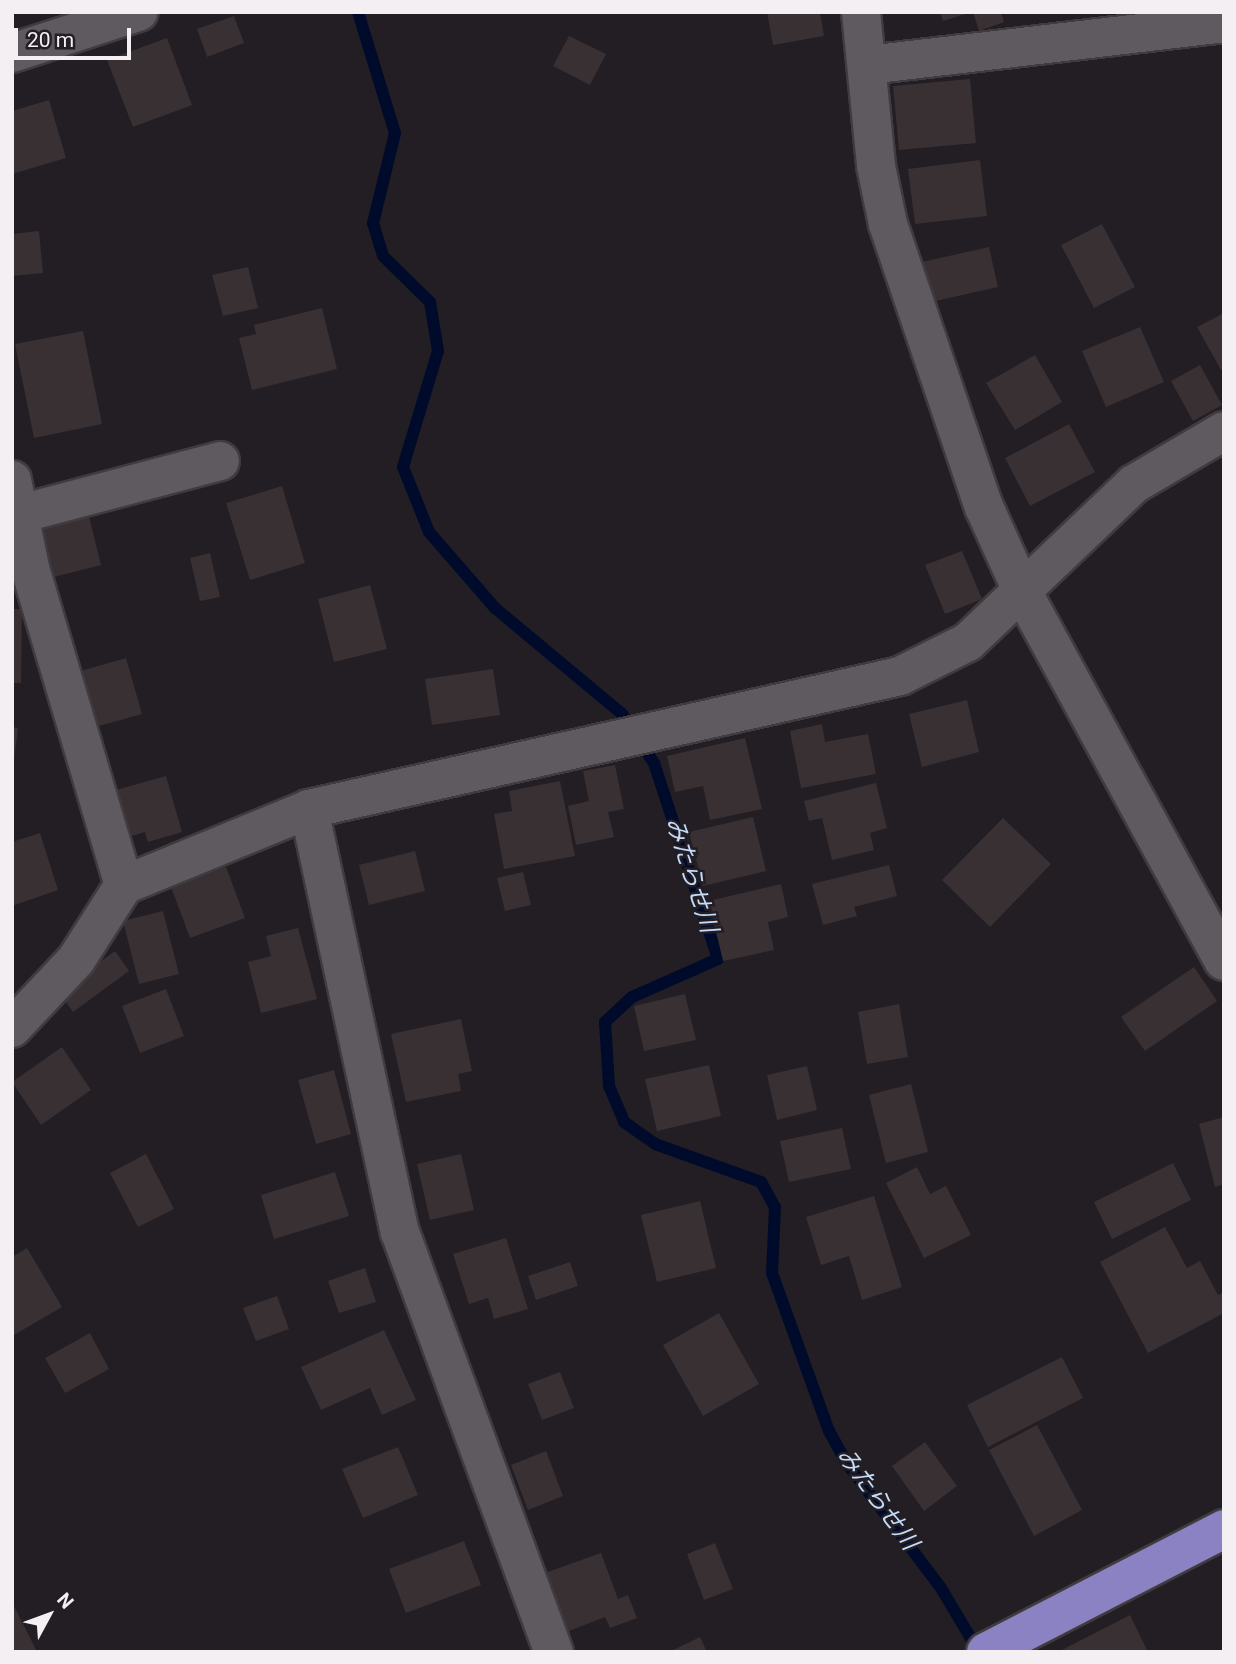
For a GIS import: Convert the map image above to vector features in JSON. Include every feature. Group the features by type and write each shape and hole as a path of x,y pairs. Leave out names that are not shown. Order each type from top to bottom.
{"highway":[{"path":"986,1652 1224,1529"}],"street":[{"path":"12,53 138,12"},
{"path":"861,12 876,166 888,224 984,507 1023,593 1224,961"},
{"path":"868,65 1224,23"},
{"path":"12,1028 76,960 124,885 309,809 673,724 900,676 968,642 1023,593 1133,484 1224,431"},
{"path":"124,885 30,568 15,503 220,461"},
{"path":"309,809 400,1232 554,1652"}],"building":[{"path":"767,12 820,12 824,36 773,45"},
{"path":"940,12 969,12 969,13 943,21"},
{"path":"973,12 1001,12 1004,22 979,31"},
{"path":"234,16 244,43 207,57 197,29"},
{"path":"569,36 606,54 590,85 553,66"},
{"path":"167,38 192,105 133,127 107,60"},
{"path":"970,79 976,143 899,150 893,86"},
{"path":"49,100 66,158 12,174 12,111"},
{"path":"980,160 987,216 915,224 908,169"},
{"path":"1102,224 1135,287 1094,308 1061,245"},
{"path":"39,231 43,273 12,276 12,234"},
{"path":"989,247 998,287 931,302 922,262"},
{"path":"248,267 258,308 223,316 212,275"},
{"path":"322,308 337,369 252,390 239,338 256,334 254,325"},
{"path":"1224,313 1224,368 1221,370 1197,327"},
{"path":"1140,327 1164,382 1106,407 1082,351"},
{"path":"83,331 102,424 34,438 15,344"},
{"path":"1035,355 1062,402 1015,430 986,383"},
{"path":"1200,365 1222,405 1193,421 1171,381"},
{"path":"1069,424 1095,472 1030,506 1005,458"},
{"path":"282,486 305,563 250,580 226,503"},
{"path":"87,508 101,565 50,578 36,520"},
{"path":"962,551 982,599 945,614 925,565"},
{"path":"210,553 220,597 200,601 190,558"},
{"path":"370,585 387,649 334,662 318,599"},
{"path":"12,609 22,609 21,683 12,683"},
{"path":"126,658 142,714 92,728 77,672"},
{"path":"493,669 500,715 432,725 425,679"},
{"path":"967,700 979,752 922,767 909,714"},
{"path":"822,724 825,742 868,734 876,774 801,788 790,731"},
{"path":"12,727 18,728 14,761 12,761"},
{"path":"745,738 762,809 710,820 703,786 675,792 667,756"},
{"path":"615,765 624,809 608,812 614,837 576,845 568,806 589,801 583,771"},
{"path":"166,776 182,832 148,842 145,832 122,839 109,792"},
{"path":"560,781 575,856 504,869 494,814 512,811 509,791"},
{"path":"876,783 887,828 870,833 874,850 832,860 822,818 809,821 804,801"},
{"path":"753,817 766,871 703,886 689,832"},
{"path":"1003,818 1051,864 990,927 942,880"},
{"path":"40,833 58,890 12,906 12,842"},
{"path":"415,851 425,891 369,905 359,865"},
{"path":"889,865 897,896 854,907 857,916 823,925 812,884"},
{"path":"226,867 245,918 190,938 171,887"},
{"path":"523,872 531,905 505,911 497,878"},
{"path":"781,884 788,917 768,922 774,950 723,961 709,901"},
{"path":"163,911 179,974 139,984 123,921"},
{"path":"298,928 317,999 261,1013 248,962 271,956 266,936"},
{"path":"115,951 129,971 73,1012 59,992"},
{"path":"1194,967 1217,1001 1145,1051 1121,1017"},
{"path":"166,989 184,1036 140,1053 122,1006"},
{"path":"685,994 696,1040 644,1051 634,1006"},
{"path":"899,1004 908,1057 867,1064 858,1012"},
{"path":"461,1019 472,1071 458,1074 461,1091 406,1102 391,1034"},
{"path":"62,1047 91,1090 41,1125 12,1082"},
{"path":"709,1065 721,1116 657,1131 645,1079"},
{"path":"807,1066 817,1110 777,1120 767,1075"},
{"path":"334,1070 351,1134 316,1144 298,1080"},
{"path":"911,1084 928,1152 886,1163 869,1095"},
{"path":"1224,1117 1224,1184 1215,1187 1199,1124"},
{"path":"842,1128 851,1169 789,1182 780,1141"},
{"path":"146,1154 174,1209 138,1227 110,1173"},
{"path":"461,1154 474,1210 430,1220 417,1164"},
{"path":"1173,1163 1191,1200 1112,1239 1094,1202"},
{"path":"917,1167 930,1194 946,1186 971,1235 924,1258 886,1183"},
{"path":"335,1172 349,1216 274,1239 261,1195"},
{"path":"874,1196 902,1287 862,1300 849,1256 821,1265 806,1217"},
{"path":"700,1201 716,1268 657,1282 641,1215"},
{"path":"1165,1227 1187,1268 1200,1261 1218,1295 1224,1292 1224,1313 1148,1353 1100,1262"},
{"path":"506,1238 528,1309 494,1319 488,1298 469,1304 453,1254"},
{"path":"27,1248 62,1307 14,1335 12,1257"},
{"path":"570,1262 578,1286 536,1300 528,1276"},
{"path":"365,1268 376,1302 339,1313 328,1281"},
{"path":"277,1296 289,1329 256,1341 243,1308"},
{"path":"719,1313 759,1384 703,1416 663,1345"},
{"path":"384,1330 416,1400 382,1415 370,1388 321,1410 301,1367"},
{"path":"90,1333 109,1369 65,1393 45,1358"},
{"path":"1062,1357 1083,1398 988,1447 967,1405"},
{"path":"560,1372 574,1408 542,1420 528,1384"},
{"path":"1037,1425 1082,1510 1034,1536 989,1450"},
{"path":"925,1442 957,1486 924,1511 892,1466"},
{"path":"398,1447 418,1495 363,1518 342,1469"},
{"path":"546,1451 563,1496 528,1510 511,1465"},
{"path":"464,1541 481,1585 406,1613 389,1569"},
{"path":"715,1543 733,1589 704,1600 687,1554"},
{"path":"601,1553 618,1599 628,1595 637,1618 610,1628 605,1617 564,1633 542,1574"},
{"path":"12,1602 37,1652 12,1652"},
{"path":"1130,1615 1148,1652 1058,1652"},
{"path":"700,1637 707,1652 669,1652"}],"waterway":[{"name":"みたらせ川","path":"358,12 395,133 373,223 383,256 430,302 438,351 403,467 429,532 495,608 622,714 654,763 718,959 632,997 605,1022 609,1086 624,1122 655,1144 761,1182 775,1207 772,1273 829,1431 848,1465 941,1588 979,1652"}]}
